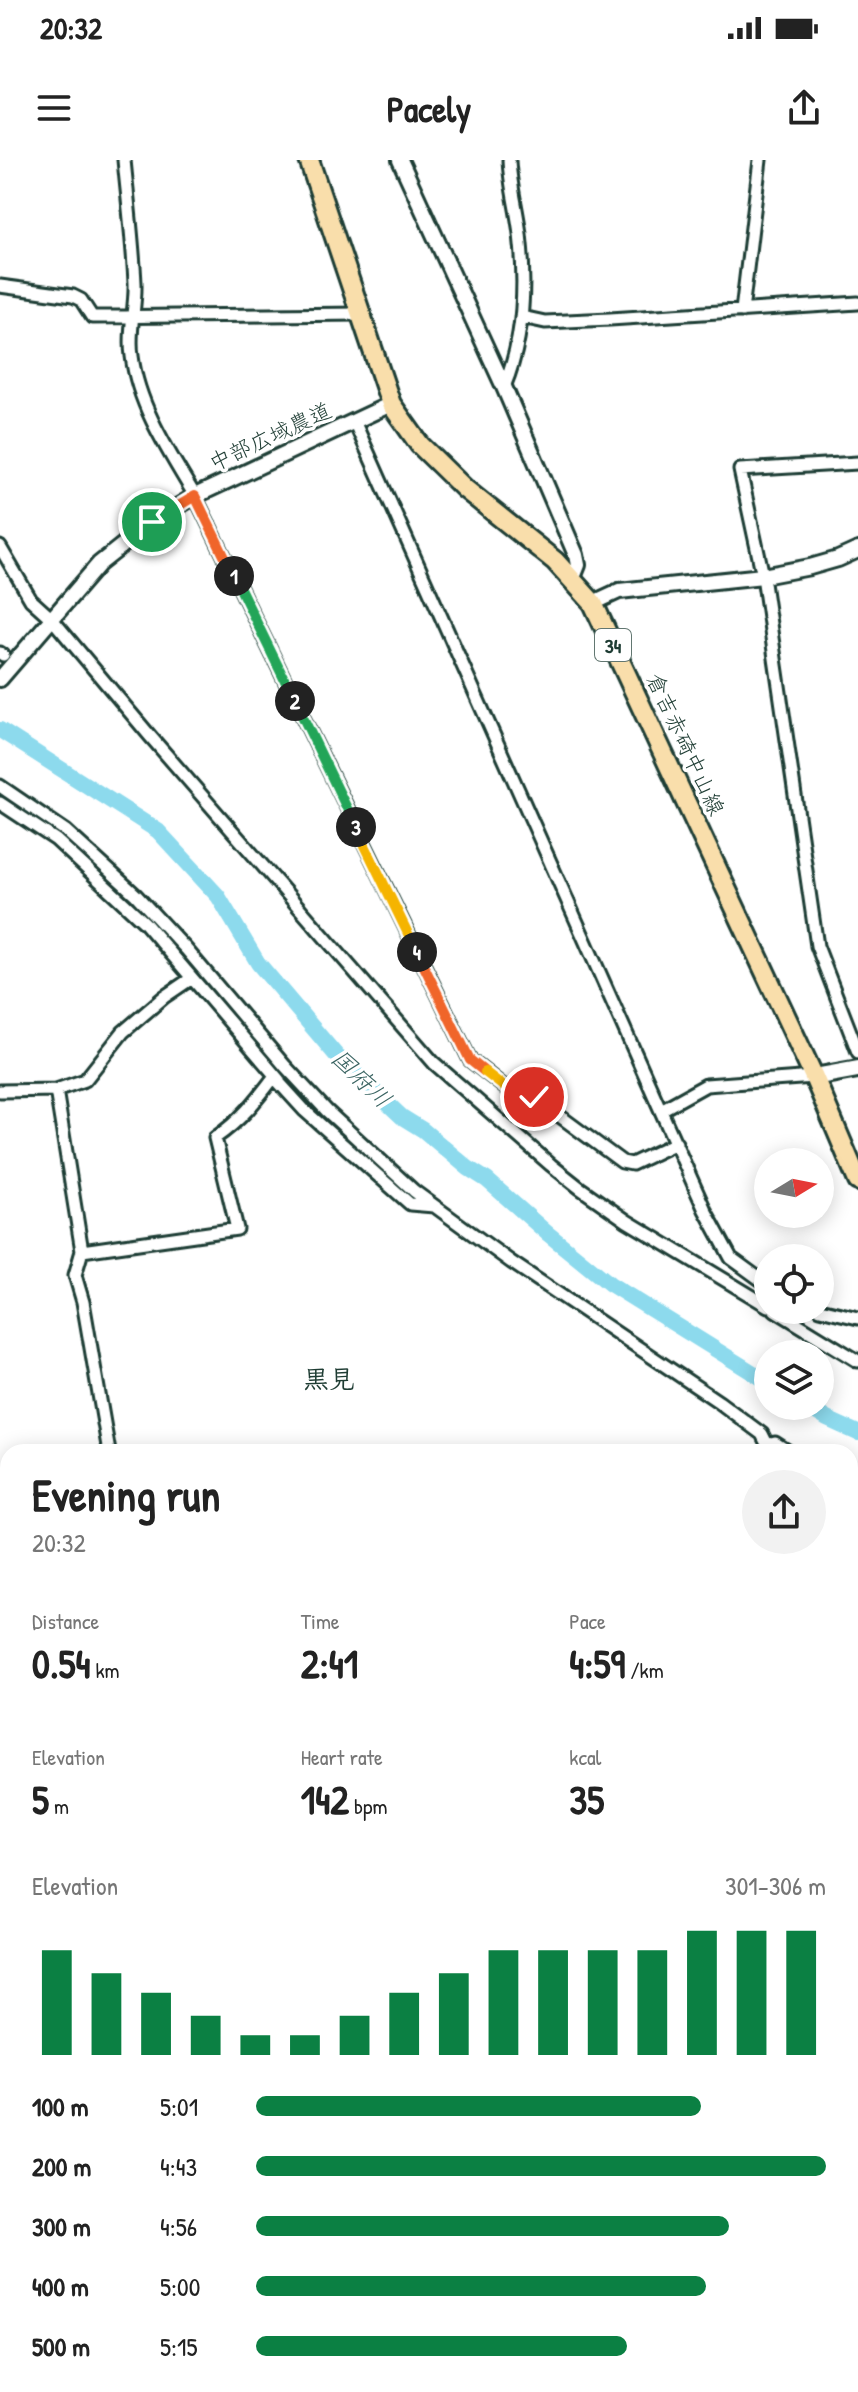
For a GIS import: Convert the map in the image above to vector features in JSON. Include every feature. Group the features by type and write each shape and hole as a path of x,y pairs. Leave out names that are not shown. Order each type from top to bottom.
{"main road":[{"name":"倉吉赤碕中山線","path":"309,160 391,404 431,456 465,489 555,561 593,603 814,1077 858,1181"},
{"path":"814,1077 858,1069"}],"street":[{"path":"124,160 135,284 131,356 139,388 195,496 470,1060 512,1093 534,1097 622,1162 632,1164 676,1143"},
{"path":"400,160 504,387 576,555 578,565 572,580"},
{"path":"504,387 514,362 522,317 523,263 509,160"},
{"path":"742,311 760,160"},
{"path":"0,286 73,296 81,300 92,317 361,314"},
{"path":"522,317 545,322 858,303"},
{"name":"中部広域農道","path":"0,679 99,564 152,522 195,496 391,404"},
{"path":"354,421 726,1252 754,1275"},
{"path":"858,463 740,470 763,576 817,946 858,1052"},
{"path":"0,547 31,600 49,622 434,1063 580,1188 627,1221 754,1298"},
{"path":"593,603 619,591 763,576 810,567 858,550"},
{"path":"0,786 66,831 136,895 285,1066 377,1158 435,1206 522,1270 719,1402 762,1434 767,1444"},
{"path":"0,803 56,840 145,923 305,1111 410,1204 435,1206"},
{"path":"0,1079 3,1091 56,1090 85,1080 123,1032 192,978"},
{"path":"274,1077 311,1106 335,1118"},
{"path":"82,1251 237,1229 215,1138 255,1103 274,1077"},
{"path":"661,1110 706,1085 814,1077"},
{"path":"56,1090 82,1251 75,1275 83,1302 108,1444"},
{"path":"834,1312 858,1318"},
{"path":"798,1324 858,1361"}],"waterway":[{"name":"国府川","path":"0,730 158,831 218,896 258,963 336,1055 402,1117 487,1180 610,1284 754,1373"},
{"name":"国府川","path":"829,1420 858,1433"}],"district":[{"name":"黒見","path":"329,1378"}],"route":[{"path":"152,522 195,496 470,1060 512,1093 534,1097"}]}
